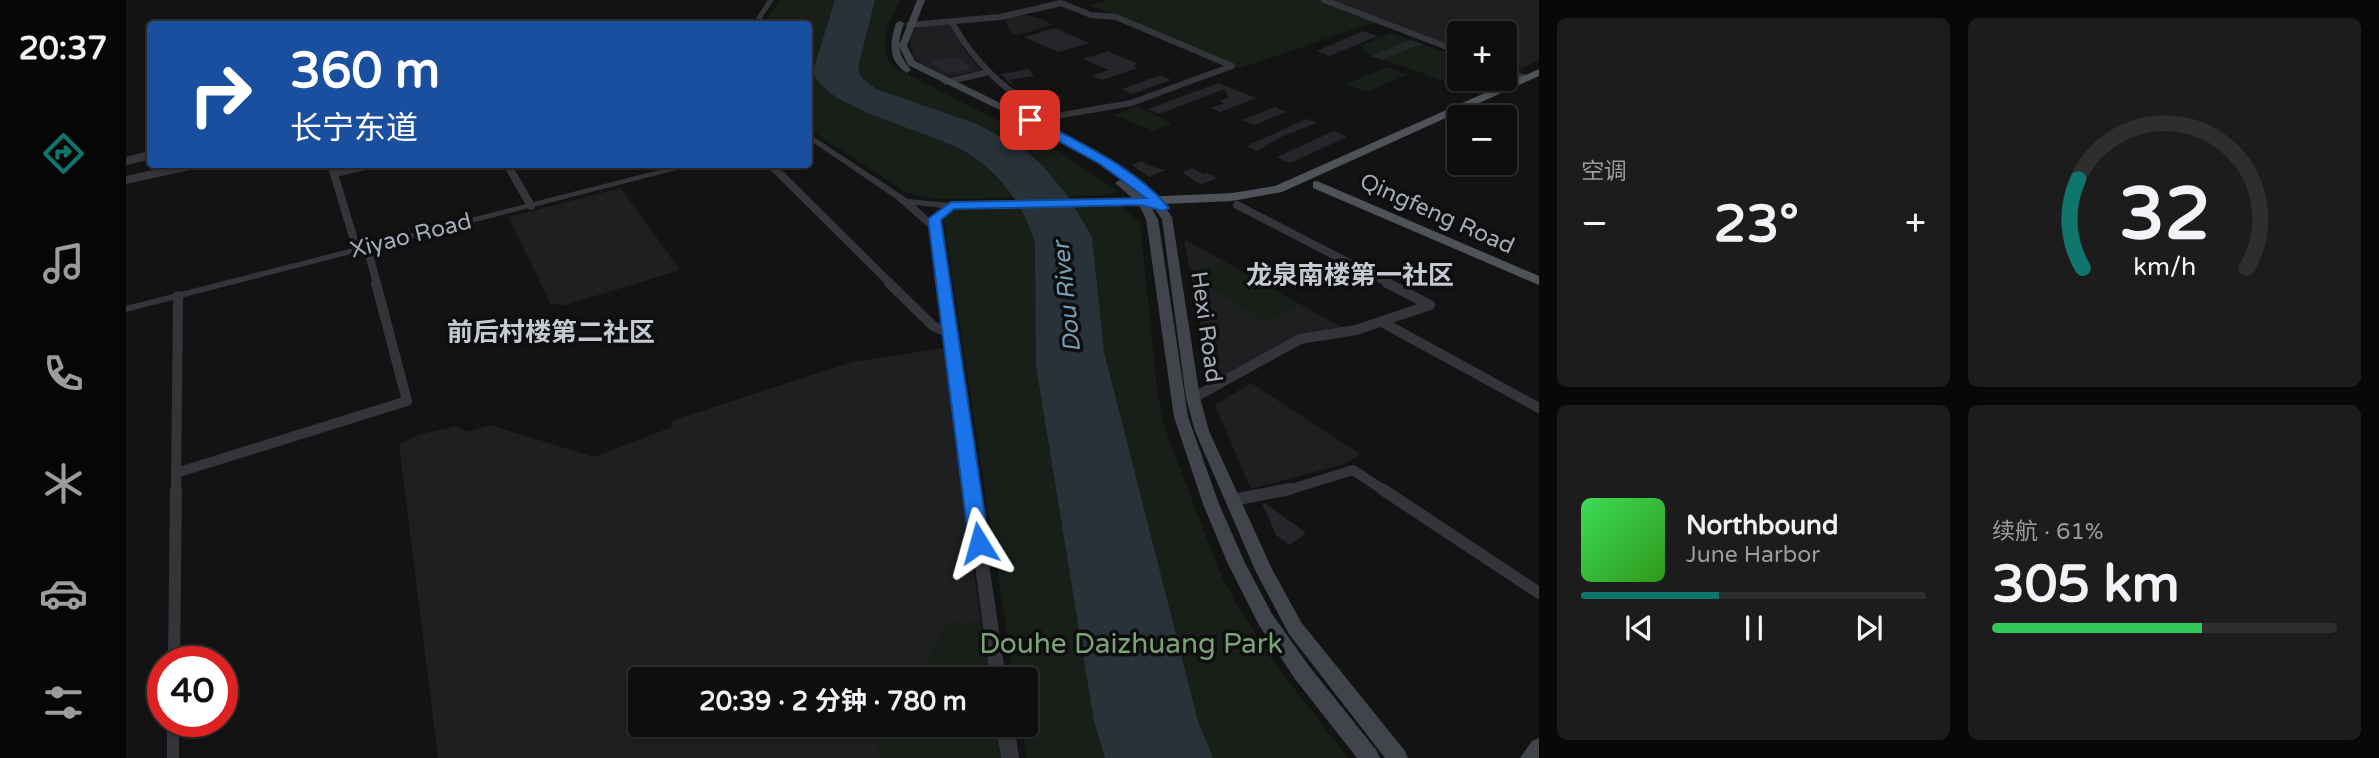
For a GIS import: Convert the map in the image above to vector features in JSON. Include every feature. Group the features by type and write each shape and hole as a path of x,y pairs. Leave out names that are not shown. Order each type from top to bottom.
{"main road":[{"path":"911,0 904,25 903,46 905,56 911,63 1030,120 1104,162 1154,203 1232,198 1297,183 1539,72"},
{"path":"921,0 893,43 894,52 905,69 1071,150 1154,203 1182,209 1237,205 1289,195 1321,183 1447,124"},
{"path":"1488,105 1539,81"},
{"name":"Qingfeng Road","path":"1321,183 1539,275"},
{"name":"Qingfeng Road","path":"1321,183 1539,281"},
{"name":"Hexi Road","path":"1154,203 1168,219 1194,398 1202,431 1265,572 1295,628 1398,758"},
{"name":"Hexi Road","path":"1154,203 1152,219 1181,418 1190,447 1253,598 1281,643 1370,758"},
{"path":"1530,758 1539,748"}],"street":[{"path":"757,21 771,0"},
{"path":"1324,0 1447,47"},
{"path":"904,25 1023,13 1062,3 1091,15 1116,17 1232,66 1131,103 1016,123"},
{"path":"952,22 967,51 985,74 1045,116"},
{"path":"946,82 985,74"},
{"path":"1517,74 1526,78"},
{"path":"812,138 899,197 935,228"},
{"path":"812,146 831,150"},
{"path":"126,161 147,156"},
{"path":"126,180 180,168"},
{"path":"509,168 531,206"},
{"name":"Xiyao Road","path":"126,309 531,206 668,168"},
{"path":"774,168 933,326 950,333"},
{"path":"176,473 407,401 362,248 333,169"},
{"path":"899,197 913,204 951,206 1154,203"},
{"path":"1194,398 1300,339 1356,330 1430,304 1237,205"},
{"path":"951,206 937,214 935,228 996,667"},
{"path":"174,646 178,296"},
{"path":"1382,322 1539,408"},
{"path":"1233,500 1272,495 1353,470 1539,593"},
{"path":"173,737 173,758"},
{"path":"1007,737 1010,758"}],"shaded area":[{"path":"1326,0 1539,0 1539,60 1517,70 1517,21 1447,21 1447,45"},
{"path":"1026,15 1045,20 1052,25 1017,35 1010,32 1004,18"},
{"path":"949,21 965,51 981,71 945,77 914,58 910,43 915,26"},
{"path":"621,188 680,270 566,305 551,304 508,217"},
{"path":"1184,239 1343,328 1297,336 1211,385"},
{"path":"944,348 981,622 948,624 925,667 628,667 628,737 874,737 882,758 438,758 399,445 418,435 456,426 467,432 490,425 594,457 672,427 671,421 852,362"},
{"path":"1251,383 1360,454 1344,464 1251,489 1215,405"}],"green space":[{"path":"780,0 901,0 888,26 885,43 889,60 895,68 1058,151 1117,191 1109,195 951,199 929,198 905,192 812,131 812,21 765,21"},
{"path":"1109,0 1320,0 1376,22 1240,68 1090,5"},
{"path":"1391,33 1447,53 1447,82 1364,52 1362,45"},
{"path":"1388,67 1406,75 1366,92 1345,84"},
{"path":"1137,106 1171,124 1153,131 1114,115"},
{"name":"Douhe Daizhuang Park","path":"1112,204 1122,207 1140,223 1158,396 1165,429 1220,573 1241,612 1276,665 1348,758 1027,758 1023,737 1038,737 1038,667 1012,667 943,217 944,213 960,209"},
{"path":"1221,261 1298,304 1267,322 1192,276"},
{"path":"981,622 987,667 925,667 948,624"},
{"path":"874,737 998,737 1001,758 882,758"}],"water":[{"name":"Dou River","path":"835,0 875,0 858,67 861,77 876,89 977,124 1025,150 1042,165 1067,195 1092,237 1104,352 1198,721 1213,758 1105,758 1094,721 1036,366 1035,244 1031,232 1020,207 1004,185 974,157 957,147 858,108 821,85 813,71"}],"building":[{"path":"1055,28 1089,43 1058,52 1024,37"},
{"path":"1363,31 1378,36 1329,56 1317,51"},
{"path":"1411,40 1422,44 1382,60 1371,56"},
{"path":"1108,51 1138,64 1133,66 1138,68 1102,80 1092,76 1109,70 1083,59"},
{"path":"961,58 972,70 948,73 928,62"},
{"path":"1029,69 1034,76 1009,80 1018,90 1000,74"},
{"path":"1161,75 1171,80 1132,94 1122,89"},
{"path":"1219,83 1256,98 1220,112 1211,108 1224,103 1220,101 1228,97 1224,89 1159,114 1148,109"},
{"path":"1275,107 1286,112 1254,125 1243,120"},
{"path":"1306,119 1317,123 1283,136 1256,151 1247,146"},
{"path":"1334,131 1347,137 1290,163 1277,157"},
{"path":"1141,161 1166,170 1149,177 1132,165"},
{"path":"1192,168 1217,178 1201,185 1182,172"},
{"path":"1262,503 1306,533 1290,545 1276,535"}],"district":[{"name":"龙泉南楼第一社区","path":"1350,275"},
{"name":"前后村楼第二社区","path":"551,332"}],"route":[{"path":"979,543 934,219 937,214 951,206 1142,201 1163,208 1143,189 1104,162 1030,120"}]}
